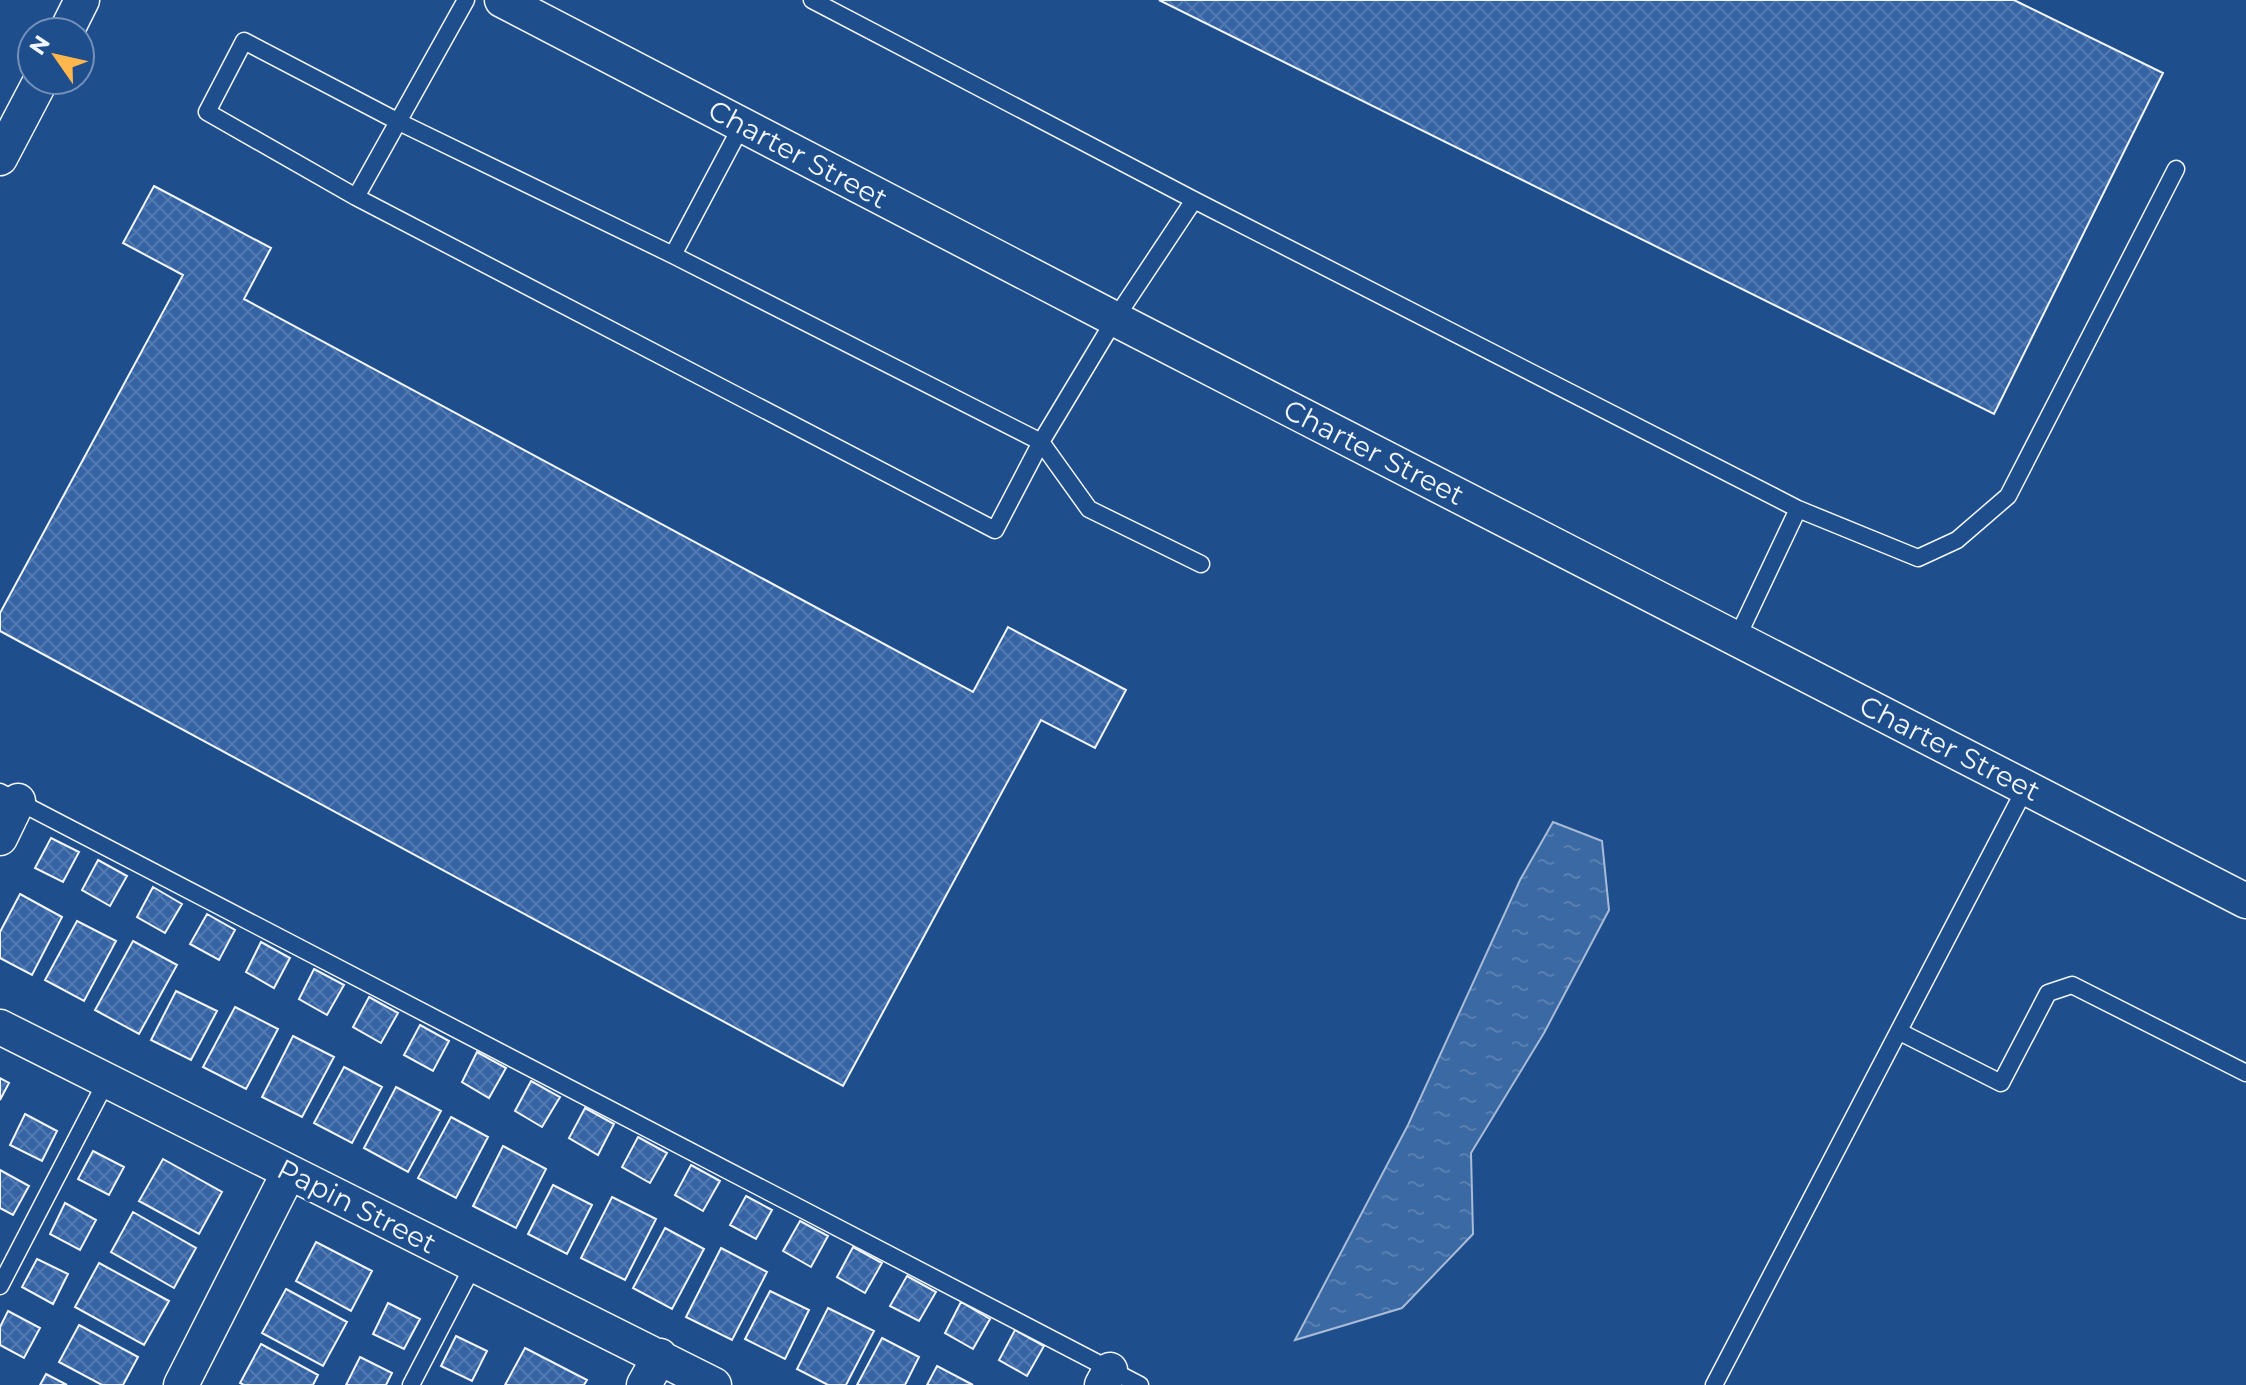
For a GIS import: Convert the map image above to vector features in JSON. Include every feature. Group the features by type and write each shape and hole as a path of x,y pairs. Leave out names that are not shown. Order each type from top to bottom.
{"street":[{"name":"Charter Street","path":"509,1 1115,319 2246,901"},
{"path":"0,158 33,96"},
{"path":"0,838 9,797"},
{"name":"Papin Street","path":"0,1027 474,1264 652,1371 714,1385"},
{"path":"181,1385 289,1172"}],"lane":[{"path":"356,197 466,0"},
{"path":"812,0 1194,200 1798,509 1918,558 1957,540 2008,496 2176,169"},
{"path":"1194,200 1115,319 1041,442 995,530 356,197 207,112 244,41 397,121 673,255 1041,442 1089,509 1201,564"},
{"path":"673,255 742,125"},
{"path":"1737,638 1798,509"},
{"path":"1714,1385 2026,787"},
{"path":"9,797 1117,1380"},
{"path":"1900,1032 2001,1083 2048,993 2072,985 2246,1073"},
{"path":"0,1286 107,1080"},
{"path":"411,1385 474,1264"}],"water":[{"path":"1553,822 1602,841 1609,910 1544,1033 1471,1153 1473,1234 1402,1308 1295,1340 1408,1125 1520,880"}],"building":[{"path":"1159,0 2014,0 2163,73 1994,414"},
{"path":"154,186 271,248 244,299 973,692 1008,627 1126,690 1095,748 1041,720 843,1086 0,631 0,613 183,275 123,243"},
{"path":"51,838 79,852 63,882 35,868"},
{"path":"98,860 127,876 110,906 82,890"},
{"path":"153,887 182,904 165,933 137,917"},
{"path":"20,894 62,917 32,975 0,958 0,932"},
{"path":"207,914 235,930 219,960 190,944"},
{"path":"77,921 116,941 84,1001 45,980"},
{"path":"133,941 177,965 139,1034 95,1010"},
{"path":"261,942 290,958 274,988 246,972"},
{"path":"314,969 344,985 327,1015 299,999"},
{"path":"176,991 217,1011 191,1060 151,1040"},
{"path":"369,997 398,1013 381,1043 353,1027"},
{"path":"235,1007 278,1029 246,1089 203,1067"},
{"path":"420,1025 449,1041 433,1071 404,1055"},
{"path":"293,1036 334,1057 302,1117 262,1097"},
{"path":"477,1052 506,1068 489,1098 462,1082"},
{"path":"344,1067 382,1087 352,1143 314,1123"},
{"path":"0,1078 9,1083 0,1100"},
{"path":"531,1081 560,1097 542,1127 515,1111"},
{"path":"396,1087 441,1111 408,1172 364,1148"},
{"path":"585,1108 614,1124 598,1155 569,1138"},
{"path":"25,1114 57,1131 42,1161 10,1145"},
{"path":"451,1117 488,1137 456,1198 418,1178"},
{"path":"638,1137 667,1153 650,1183 622,1167"},
{"path":"503,1146 546,1169 516,1228 473,1206"},
{"path":"93,1151 124,1167 109,1195 78,1179"},
{"path":"163,1159 222,1192 199,1234 139,1201"},
{"path":"691,1165 720,1181 703,1211 675,1195"},
{"path":"0,1170 29,1186 13,1215 0,1208"},
{"path":"553,1185 592,1205 567,1254 528,1234"},
{"path":"746,1196 772,1210 756,1239 730,1225"},
{"path":"612,1197 656,1219 625,1280 581,1258"},
{"path":"65,1203 96,1220 80,1250 50,1234"},
{"path":"133,1212 196,1248 174,1288 111,1252"},
{"path":"800,1221 828,1236 811,1267 783,1251"},
{"path":"665,1228 704,1249 672,1309 633,1288"},
{"path":"316,1242 372,1271 351,1311 296,1281"},
{"path":"853,1247 882,1263 865,1293 837,1277"},
{"path":"721,1248 767,1272 732,1340 686,1317"},
{"path":"37,1259 68,1274 53,1304 22,1287"},
{"path":"99,1263 169,1301 144,1345 75,1307"},
{"path":"907,1276 936,1292 919,1321 890,1306"},
{"path":"286,1289 347,1322 323,1366 262,1333"},
{"path":"770,1291 809,1310 785,1359 745,1339"},
{"path":"961,1302 990,1319 973,1349 945,1333"},
{"path":"388,1303 420,1319 404,1349 373,1334"},
{"path":"828,1308 874,1331 846,1385 828,1385 797,1369"},
{"path":"8,1311 40,1328 24,1358 0,1345 0,1327"},
{"path":"79,1325 138,1357 123,1385 102,1385 59,1362"},
{"path":"1015,1330 1044,1346 1027,1376 999,1360"},
{"path":"456,1336 487,1351 472,1381 441,1366"},
{"path":"882,1338 919,1357 905,1385 857,1385"},
{"path":"261,1344 318,1375 313,1385 240,1383"},
{"path":"525,1348 587,1380 584,1385 505,1385"},
{"path":"360,1357 392,1373 386,1385 346,1385"},
{"path":"937,1366 973,1385 927,1385"},
{"path":"46,1374 67,1385 40,1385"}]}
